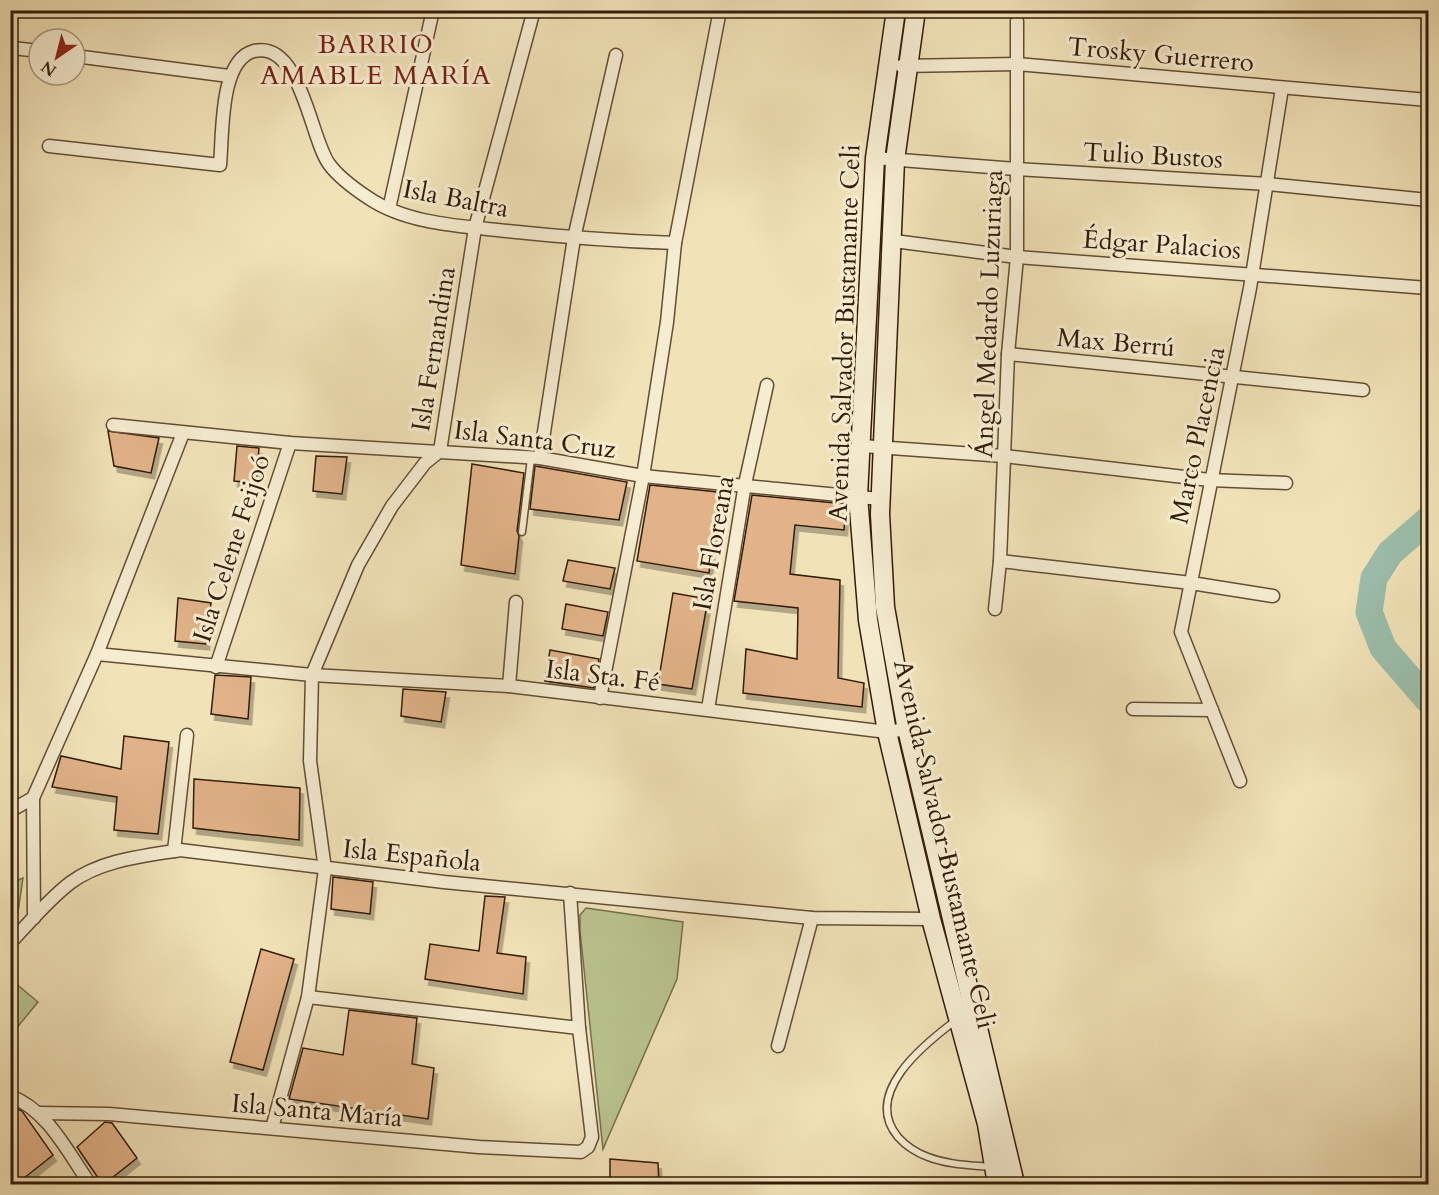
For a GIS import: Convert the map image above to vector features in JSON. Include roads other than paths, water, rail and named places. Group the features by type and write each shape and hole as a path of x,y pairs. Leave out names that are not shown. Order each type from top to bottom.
{"main road":[{"name":"Avenida Salvador Bustamante Celi","path":"896,10 875,158 858,496 868,620 887,732 931,919 967,1016 1015,1185"},
{"name":"Avenida Salvador Bustamante Celi","path":"916,10 895,160 894,241 880,499 885,607 967,1016 996,1176"}],"street":[{"path":"389,209 433,10"},
{"name":"Isla Fernandina","path":"272,1128 308,997 325,869 310,761 312,675 358,565 392,506 425,464 440,451 475,228 534,10"},
{"path":"600,699 643,476 667,322 675,243 720,10"},
{"name":"Ángel Medardo Luzuriaga","path":"994,609 1000,561 1008,354 1017,256 1017,21"},
{"path":"13,48 27,50"},
{"name":"Isla Baltra","path":"229,76 239,58 256,50 278,55 293,72 329,164 367,197 408,217 475,228 574,238 675,243"},
{"path":"535,458 574,238 616,55"},
{"path":"49,146 220,165 229,76 87,58"},
{"name":"Trosky Guerrero","path":"888,65 909,67 1017,63 1428,100"},
{"name":"Marco Placencia","path":"1240,780 1181,632 1233,375 1268,184 1282,88"},
{"name":"Tulio Bustos","path":"875,158 1268,184 1428,200"},
{"name":"Édgar Palacios","path":"894,241 1017,256 1428,288"},
{"name":"Max Berrú","path":"1008,354 1233,375 1363,390"},
{"name":"Isla Floreana","path":"708,710 745,484 767,385"},
{"name":"Isla Santa Cruz","path":"113,425 290,443 535,458 643,476 745,484 880,499"},
{"path":"34,918 33,798 97,654 183,433"},
{"name":"Isla Celene Feijoó","path":"216,667 290,443"},
{"path":"862,446 1005,456 1210,480 1286,483"},
{"path":"1000,561 1191,583 1273,596"},
{"path":"509,686 516,602"},
{"name":"Isla Sta. Fé","path":"97,654 312,675 509,686 600,699 887,732 908,729"},
{"path":"1133,709 1212,710"},
{"path":"174,851 187,735"},
{"path":"10,811 33,798"},
{"name":"Isla Española","path":"10,943 70,883 141,855 174,851 325,869 812,918 931,919"},
{"path":"308,997 579,1028 570,893"},
{"path":"778,1046 812,918"},
{"name":"Isla Santa María","path":"40,1113 109,1114 479,1147 581,1152 588,1147 592,1137 579,1028"},
{"path":"10,1096 24,1101 40,1113 90,1185"}],"lane":[{"path":"522,532 535,458"},
{"path":"967,1016 917,1054 894,1082 885,1107 892,1129 904,1144 927,1157 996,1176"}],"waterway":[{"path":"1428,520 1390,553 1374,578 1369,612 1383,648 1428,700"}],"district":[{"name":"BARRIO AMABLE MARÍA","path":"376,60"}]}
